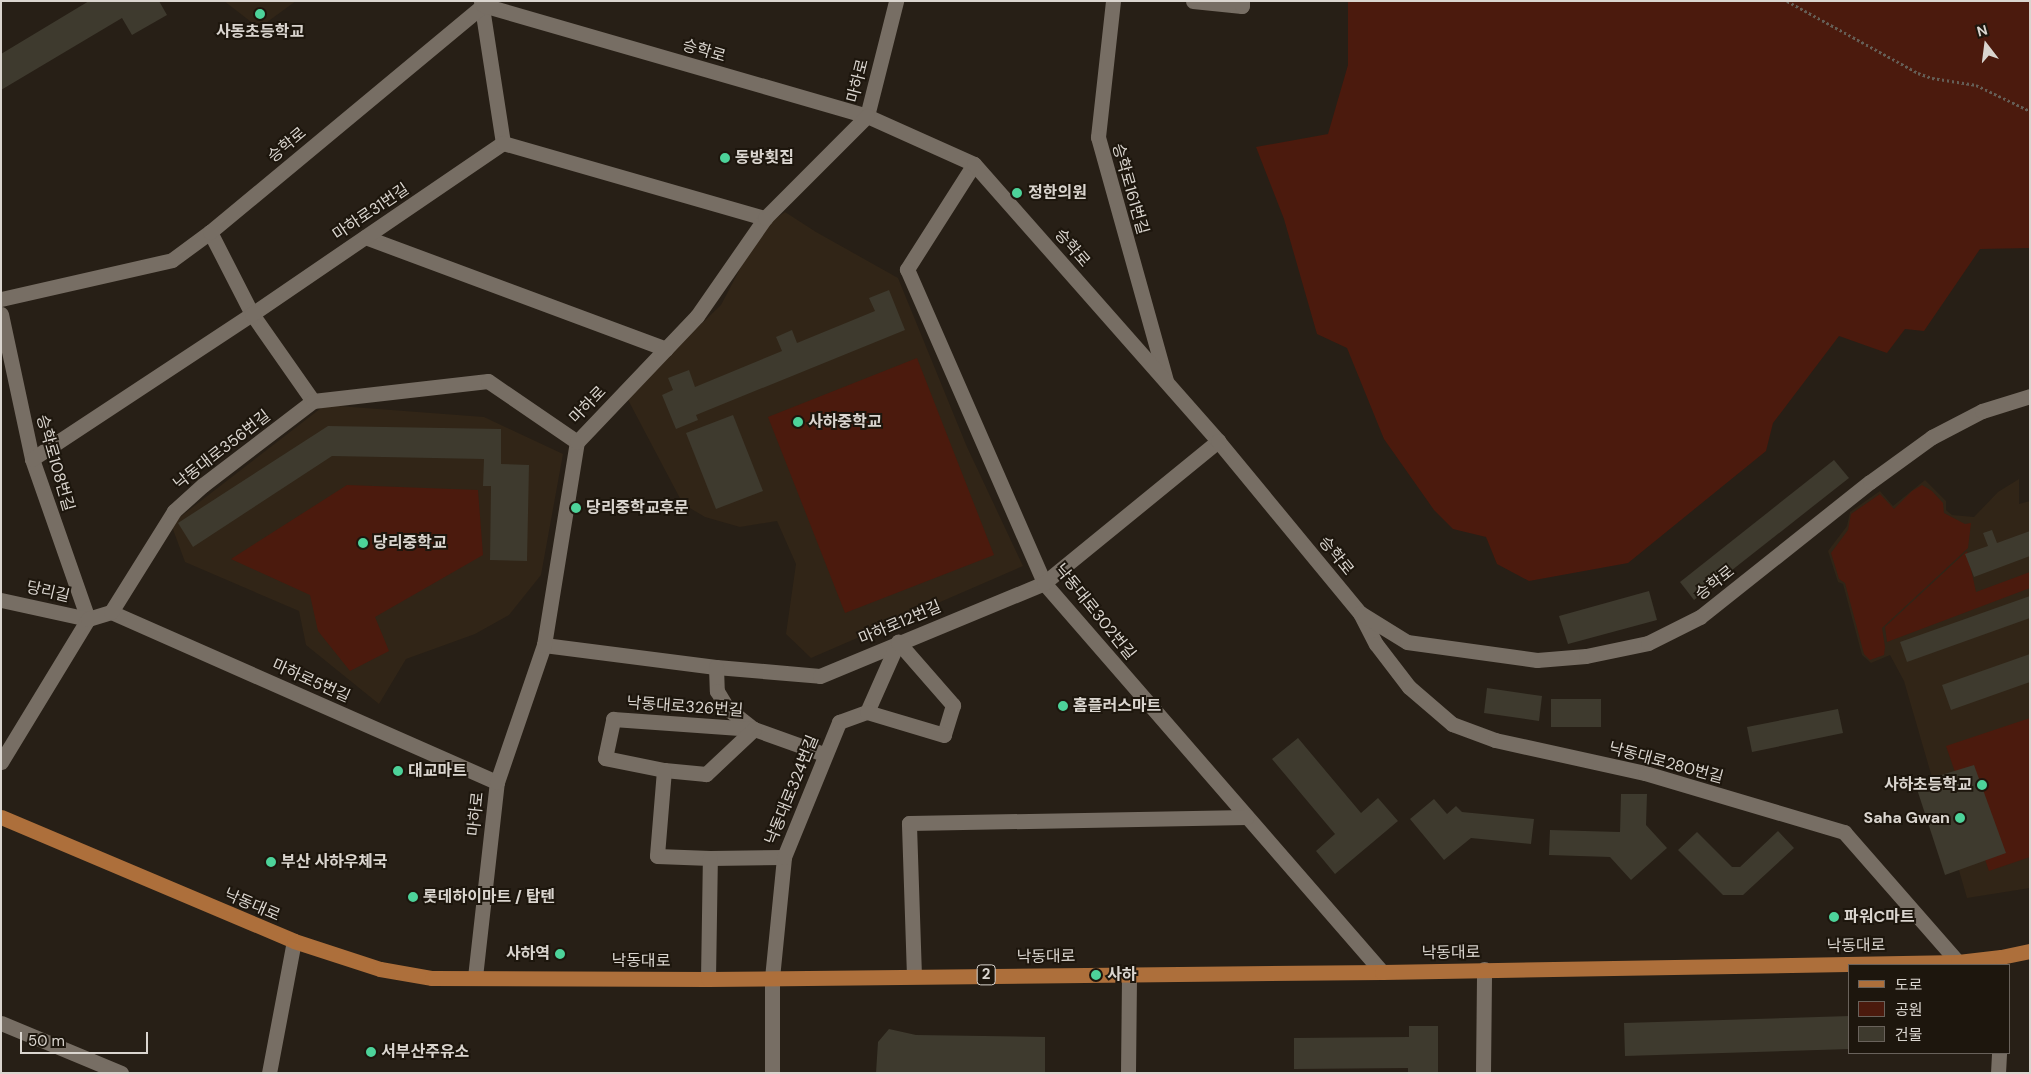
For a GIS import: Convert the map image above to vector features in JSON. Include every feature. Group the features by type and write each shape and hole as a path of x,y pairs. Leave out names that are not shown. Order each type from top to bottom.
{"main road":[{"name":"낙동대로","path":"1,817 294,941 380,969 432,978 708,979 1382,972 2001,961 2030,951"}],"street":[{"name":"마하로","path":"475,977 497,782 544,645 577,442 697,316 765,218 867,116 896,1"},
{"name":"승학로161번길","path":"1113,1 1098,137 1166,381"},
{"path":"1193,1 1242,6 1242,1"},
{"name":"승학로","path":"1,299 172,260 210,232 484,2 867,116 974,164 1218,441 1360,613 1407,642 1537,660 1586,656 1648,643 1700,617 1870,482 1932,437 1982,412 2030,396"},
{"path":"484,2 503,143 765,218"},
{"name":"마하로31번길","path":"32,459 252,314 503,143"},
{"name":"낙동대로302번길","path":"974,164 908,269 1044,583 1382,972"},
{"path":"210,232 252,314 313,401 488,381 577,442"},
{"path":"365,237 666,349"},
{"name":"승학로108번길","path":"1,314 32,459 88,619"},
{"name":"낙동대로356번길","path":"111,612 174,511 203,485 313,401"},
{"name":"마하로12번길","path":"544,645 716,667 820,676 1044,583 1218,441"},
{"name":"당리길","path":"1,600 88,619"},
{"path":"1,762 88,619 111,612"},
{"name":"마하로5번길","path":"111,612 497,782"},
{"name":"낙동대로280번길","path":"1360,613 1376,644 1410,687 1452,724 1495,740 1645,772 1844,832 1958,962"},
{"path":"898,642 952,705 944,736 867,712 898,642"},
{"path":"716,667 718,691 728,709 754,729 824,754"},
{"name":"낙동대로324번길","path":"772,1073 772,978 784,857 824,754 839,722 867,712"},
{"name":"낙동대로326번길","path":"664,770 605,758 613,719 754,729"},
{"path":"754,729 706,774 664,770 657,856 710,858 784,857"},
{"path":"914,976 909,823 1247,817"},
{"path":"708,979 710,858"},
{"path":"269,1073 294,941"},
{"path":"1483,1073 1484,969"},
{"path":"1128,974 1128,1073"},
{"path":"1,1023 121,1073"},
{"path":"1998,1073 1999,1054"}],"path":[{"path":"1787,1 1918,73 1932,78 1976,85 2030,111"}],"shaded area":[{"name":"사동초등학교","path":"224,1 296,1 259,28"},
{"name":"사하중학교","path":"785,212 816,232 898,278 967,447 1023,566 811,658 786,634 796,564 777,521 740,527 705,517 683,504 626,396 721,305 761,229"},
{"name":"당리중학교","path":"325,405 484,417 563,454 541,575 509,615 475,634 406,659 379,704 306,645 299,611 185,562 171,524"},
{"name":"사하초등학교","path":"2019,479 2019,504 2030,501 2030,888 1967,898 1904,681 1890,655 1871,663 1862,655 1843,584 1838,582 1828,551 1847,526 1850,512 1880,491 1893,506 1925,480 1946,501 1946,510 1952,515 1974,517 1998,492"}],"green space":[{"path":"1348,1 2030,1 2030,248 1980,249 1924,331 1905,329 1887,353 1839,336 1773,423 1766,451 1628,563 1529,581 1497,564 1486,537 1453,529 1434,510 1384,439 1347,348 1317,334 1284,219 1256,147 1328,134 1348,65"},
{"path":"917,358 994,555 845,613 768,417"},
{"path":"347,485 478,490 483,555 375,617 389,651 350,671 318,631 310,595 231,559"},
{"path":"1922,485 1932,491 1943,503 1944,513 1965,524 1971,523 1968,548 1882,628 1885,647 1884,655 1870,660 1864,654 1845,583 1839,579 1831,553 1848,530 1851,514 1880,494 1894,509 1912,491"},
{"path":"1967,551 1976,592 2030,572 2030,588 1887,642 1885,627"},
{"path":"2030,718 2030,857 1989,871 1946,746"}],"building":[{"path":"89,1 159,1 167,15 132,35 122,18 1,90 1,54"},
{"path":"889,290 905,330 696,415 698,420 676,429 662,395 673,390 668,378 689,370 695,387 782,351 776,337 792,330 797,343 875,311 869,298"},
{"path":"733,415 763,491 716,509 686,433"},
{"path":"328,426 501,429 501,464 529,465 527,561 490,560 491,486 483,486 484,459 332,456 193,547 178,523"},
{"path":"1834,460 1849,478 1694,600 1680,582"},
{"path":"1992,530 1997,543 2030,531 2030,556 1974,577 1965,554 1988,546 1983,533"},
{"path":"1649,591 1657,620 1568,644 1559,616"},
{"path":"2030,596 2030,618 1907,662 1900,642"},
{"path":"2030,654 2030,682 1951,710 1942,685"},
{"path":"1487,688 1542,696 1539,721 1484,713"},
{"path":"1551,699 1601,699 1601,727 1551,727"},
{"path":"1838,709 1843,733 1752,752 1747,727"},
{"path":"1298,738 1361,813 1378,798 1398,821 1335,874 1316,851 1335,834 1272,759"},
{"name":"Saha Gwan","path":"1974,765 2006,853 1945,875 1915,783"},
{"path":"1621,794 1647,794 1646,825 1667,848 1631,880 1610,857 1549,855 1550,830 1620,832"},
{"path":"1434,799 1447,814 1456,806 1462,812 1534,819 1531,844 1471,838 1444,860 1410,819"},
{"path":"1778,831 1794,848 1743,895 1723,895 1678,850 1697,832 1732,867 1740,867"},
{"path":"1848,1016 1848,1049 1625,1056 1624,1023"},
{"path":"1409,1026 1438,1026 1438,1073 1408,1073 1408,1068 1294,1069 1294,1038 1409,1037"},
{"path":"889,1029 916,1035 1045,1037 1045,1073 876,1073 878,1042"}],"place":[{"name":"사동초등학교","path":"260,14"},
{"name":"동방횟집","path":"725,158"},
{"name":"정한의원","path":"1017,193"},
{"name":"사하중학교","path":"798,422"},
{"name":"당리중학교후문","path":"576,508"},
{"name":"당리중학교","path":"363,543"},
{"name":"홈플러스마트","path":"1063,706"},
{"name":"대교마트","path":"398,771"},
{"name":"사하초등학교","path":"1982,785"},
{"name":"Saha Gwan","path":"1960,818"},
{"name":"부산 사하우체국","path":"271,862"},
{"name":"롯데하이마트 / 탑텐","path":"413,897"},
{"name":"파워C마트","path":"1834,917"},
{"name":"사하역","path":"560,954"},
{"name":"사하","path":"1096,975"},
{"name":"서부산주유소","path":"371,1052"}]}
